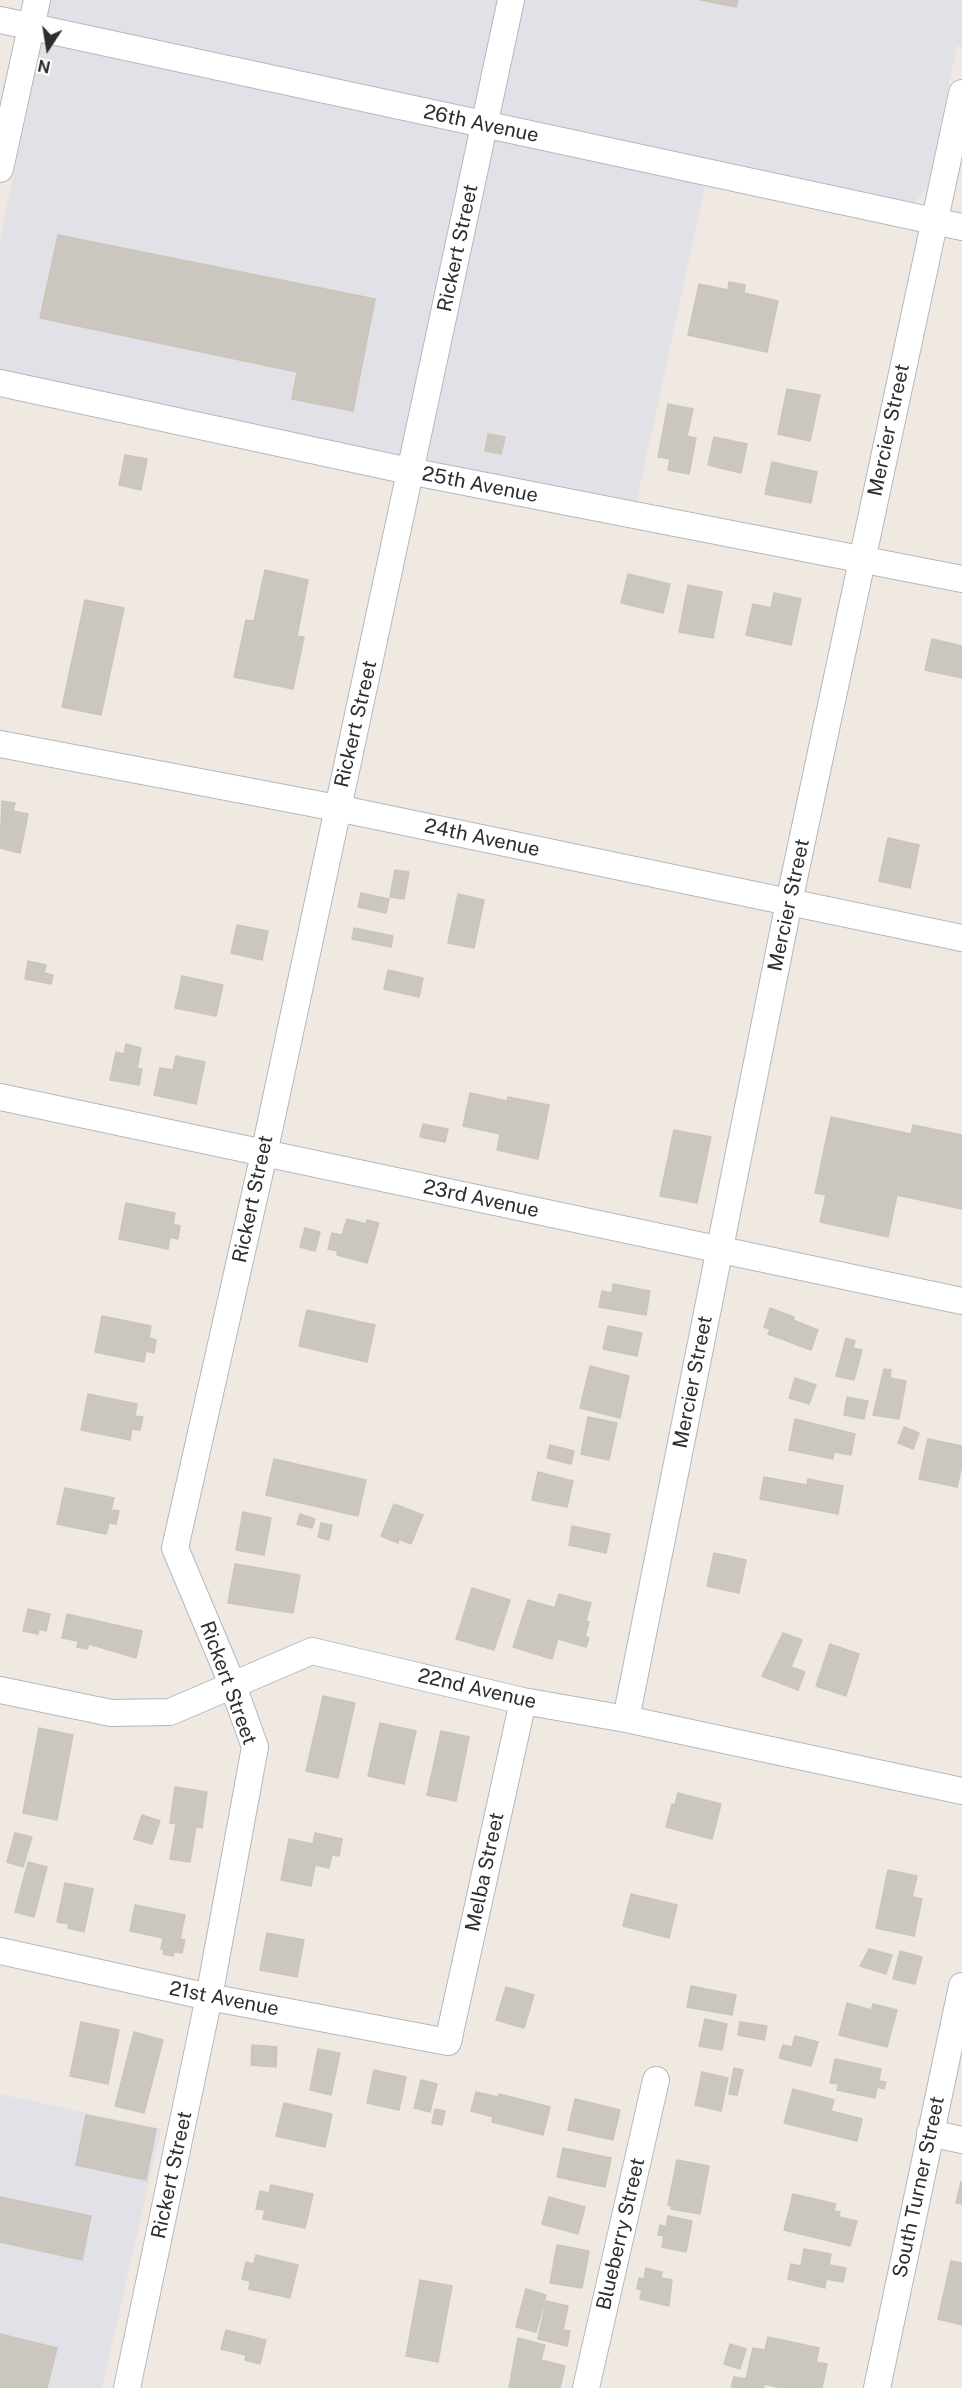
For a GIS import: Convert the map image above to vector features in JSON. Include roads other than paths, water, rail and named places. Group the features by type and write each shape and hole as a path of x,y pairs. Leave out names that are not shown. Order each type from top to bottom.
{"street":[{"path":"0,169 37,0"},
{"name":"Rickert Street","path":"127,2388 209,1997 255,1747 233,1686 175,1548 264,1154 511,0"},
{"name":"26th Avenue","path":"0,20 962,227"},
{"name":"Mercier Street","path":"626,1719 789,902 962,93"},
{"name":"25th Avenue","path":"0,383 409,471 962,579"},
{"name":"24th Avenue","path":"0,744 337,808 962,938"},
{"name":"23rd Avenue","path":"0,1097 962,1301"},
{"name":"22nd Avenue","path":"0,1690 111,1713 170,1712 312,1651 523,1701 626,1719 962,1791"},
{"name":"Melba Street","path":"448,2042 523,1701"},
{"name":"21st Avenue","path":"0,1951 209,1997 448,2042"},
{"name":"South Turner Street","path":"877,2388 962,1986"},
{"name":"Blueberry Street","path":"586,2388 656,2080"},
{"path":"930,2133 962,2140"}]}
